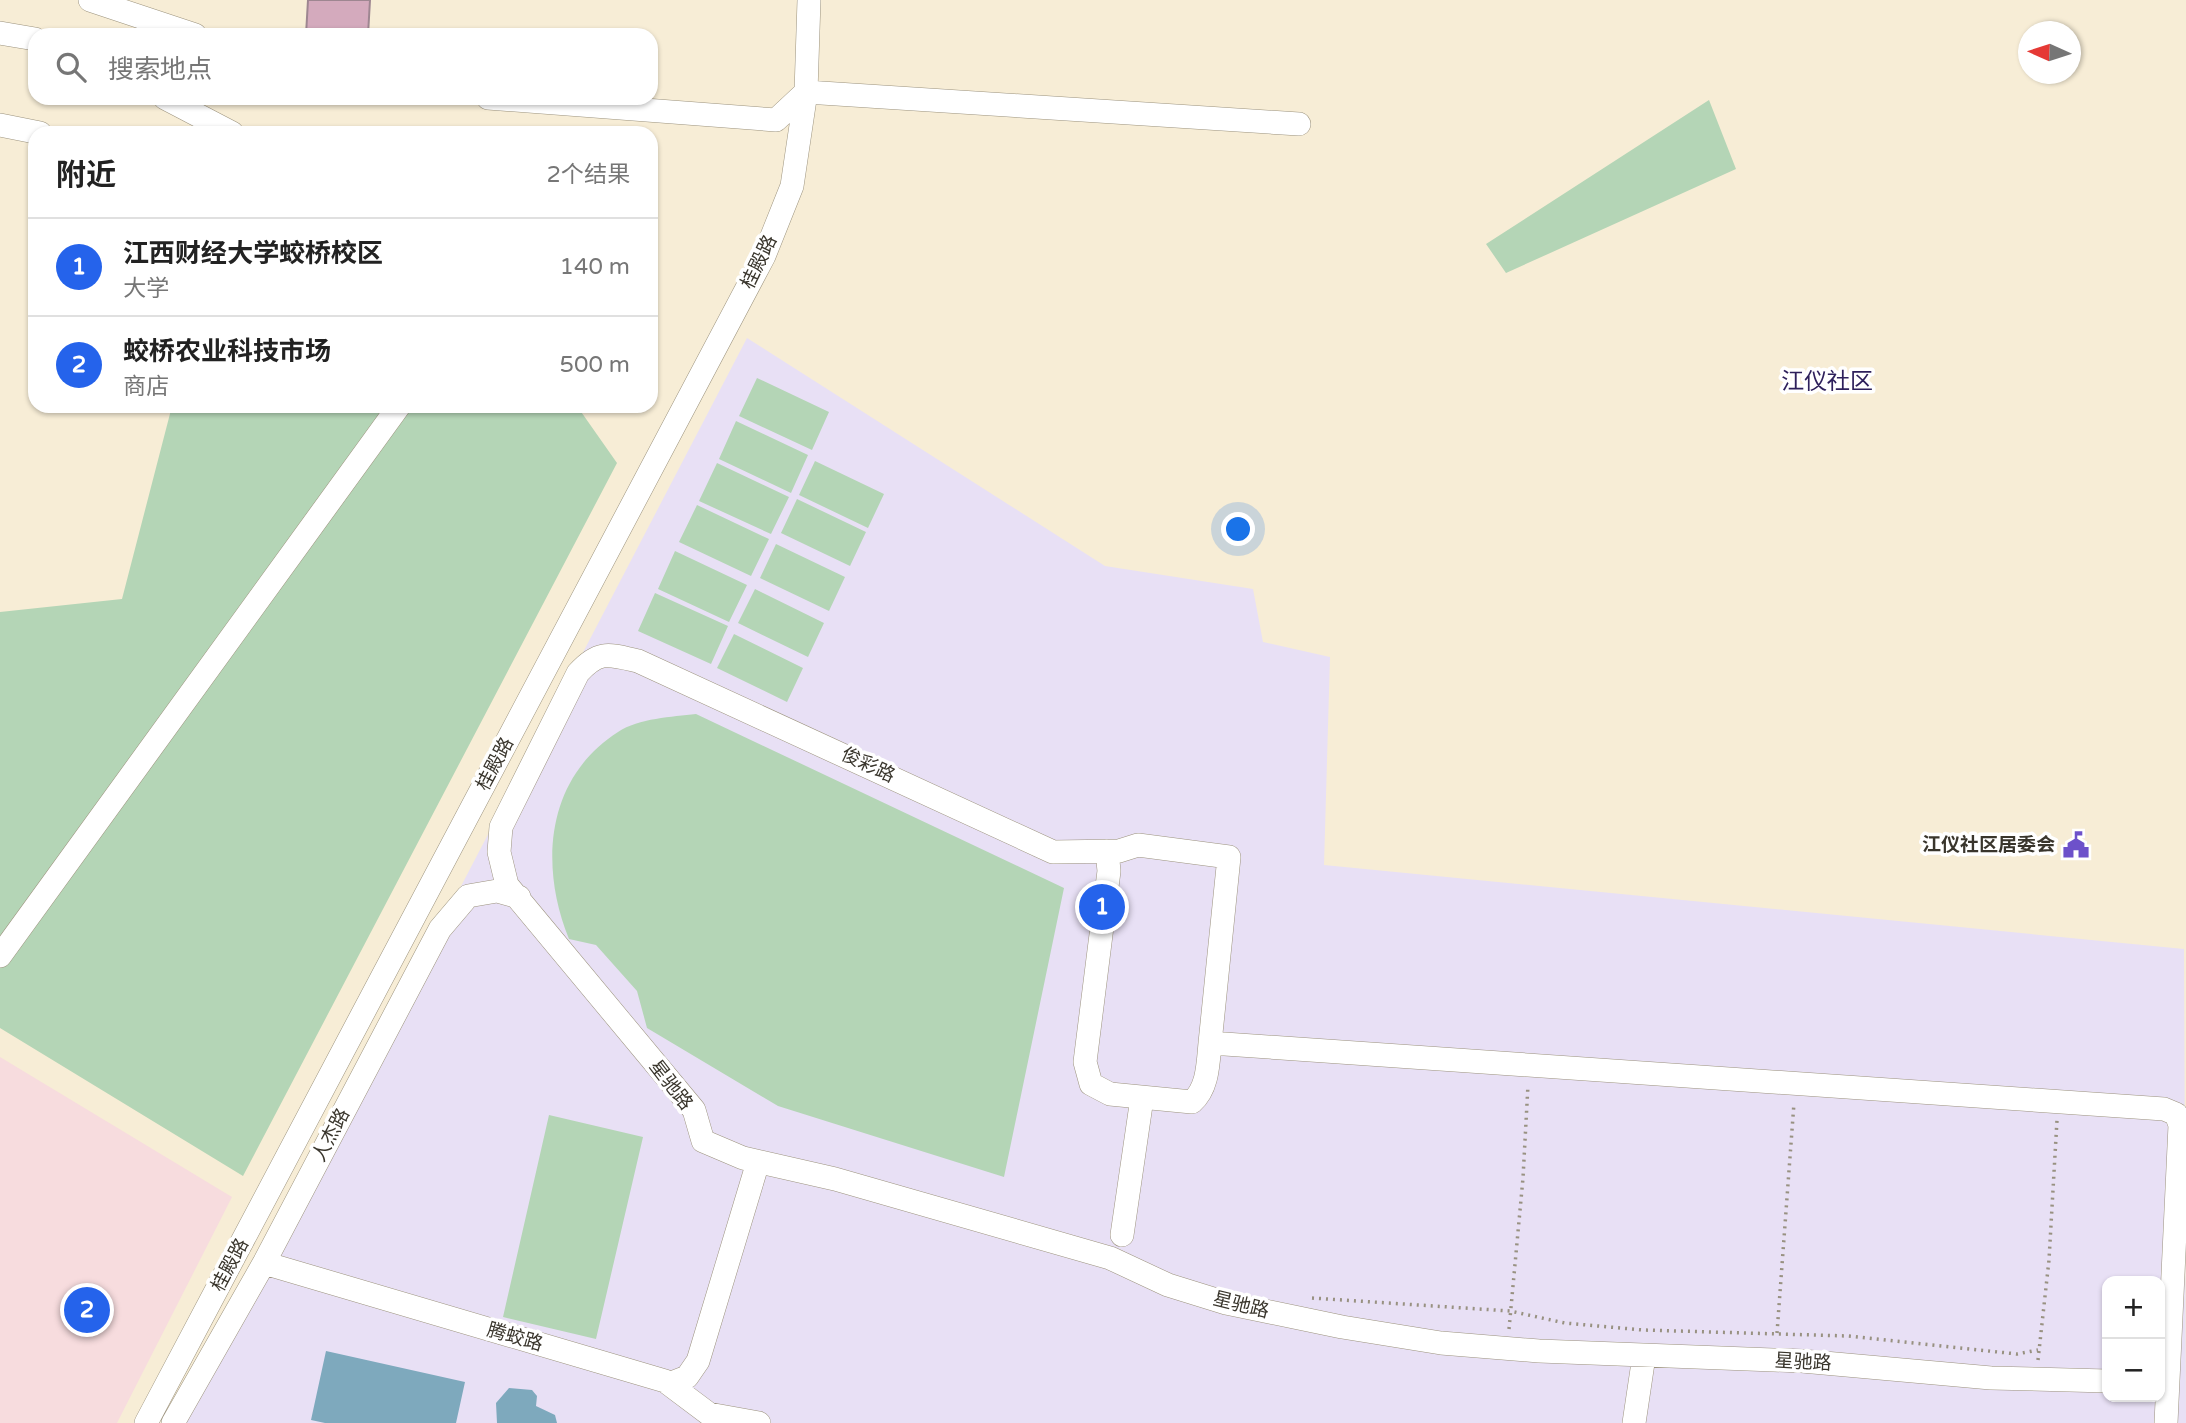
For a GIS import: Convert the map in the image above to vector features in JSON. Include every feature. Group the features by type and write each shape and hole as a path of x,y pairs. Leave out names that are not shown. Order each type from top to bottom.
{"street":[{"path":"90,0 174,28"},
{"name":"桂殿路","path":"146,1423 764,256 792,186 807,92 809,0"},
{"path":"0,33 28,38"},
{"path":"580,105 776,120 807,92 1299,124"},
{"path":"179,105 219,126"},
{"path":"0,125 28,131"},
{"path":"0,956 394,413"},
{"name":"俊彩路","path":"519,897 507,885 499,852 501,827 578,674 592,657 611,654 661,669 1054,852 1107,851 1138,845 1229,857 1210,1043"},
{"path":"1107,851 1109,871 1085,1062 1091,1084 1099,1090 1142,1098 1192,1102 1200,1095 1205,1081 1210,1043 2057,1104 2164,1109 2176,1114 2180,1125 2165,1366"},
{"name":"人杰路","path":"173,1423 264,1263 440,929 468,896 497,891 519,897"},
{"name":"星驰路","path":"519,897 694,1110 703,1141 758,1161 835,1179 1110,1258 1168,1285 1226,1303 1441,1343 1644,1356 1802,1361 1991,1378 2102,1381"},
{"path":"1122,1235 1142,1098"},
{"path":"669,1384 687,1377 698,1361 758,1161"},
{"name":"腾蛟路","path":"264,1263 669,1384 709,1414 759,1423"},
{"path":"1634,1423 1644,1356"},
{"path":"2165,1402 2166,1423"}],"path":[{"path":"1510,1311 1523,1178 1529,1065"},
{"path":"1777,1333 1795,1084"},
{"path":"2038,1341 2049,1260 2057,1104"},
{"path":"1308,1298 1510,1311 1565,1323 1608,1327 1848,1336 2017,1353 2038,1350"}],"shaded area":[{"path":"747,338 1105,566 1253,589 1263,642 1330,657 1324,865 2184,949 2186,1423 181,1423"},
{"path":"0,1057 232,1197 117,1423 0,1423"}],"green space":[{"path":"1709,100 1736,169 1506,273 1486,244"},
{"path":"757,378 829,412 812,450 739,416"},
{"path":"170,413 582,413 617,463 243,1176 0,1028 0,612 122,599"},
{"path":"736,421 808,455 791,493 719,459"},
{"path":"815,461 884,494 868,528 799,495"},
{"path":"717,463 789,497 771,534 699,501"},
{"path":"797,499 866,532 850,566 781,533"},
{"path":"697,505 769,539 751,576 679,542"},
{"path":"776,544 845,577 829,611 760,578"},
{"path":"675,551 747,585 729,622 658,589"},
{"path":"755,589 824,623 808,657 738,623"},
{"path":"655,593 728,626 711,664 638,631"},
{"path":"734,634 803,668 787,702 717,668"},
{"path":"696,714 1064,888 1004,1177 778,1106 647,1028 637,991 596,945 569,939 554,882 552,853 555,825 563,798 576,773 594,751 626,727 656,719"},
{"path":"549,1115 643,1137 596,1339 503,1317"}],"water":[{"path":"326,1351 465,1382 456,1423 325,1423 311,1420"},
{"path":"509,1388 532,1390 537,1396 536,1406 555,1415 557,1423 497,1423 496,1403"}],"building":[{"path":"308,0 370,0 368,28 306,28"}],"place":[{"name":"江仪社区居委会","path":"2076,845"},
{"name":"江西财经大学蛟桥校区","path":"1102,907"},
{"name":"蛟桥农业科技市场","path":"87,1310"}],"district":[{"name":"江仪社区","path":"1827,382"}]}
